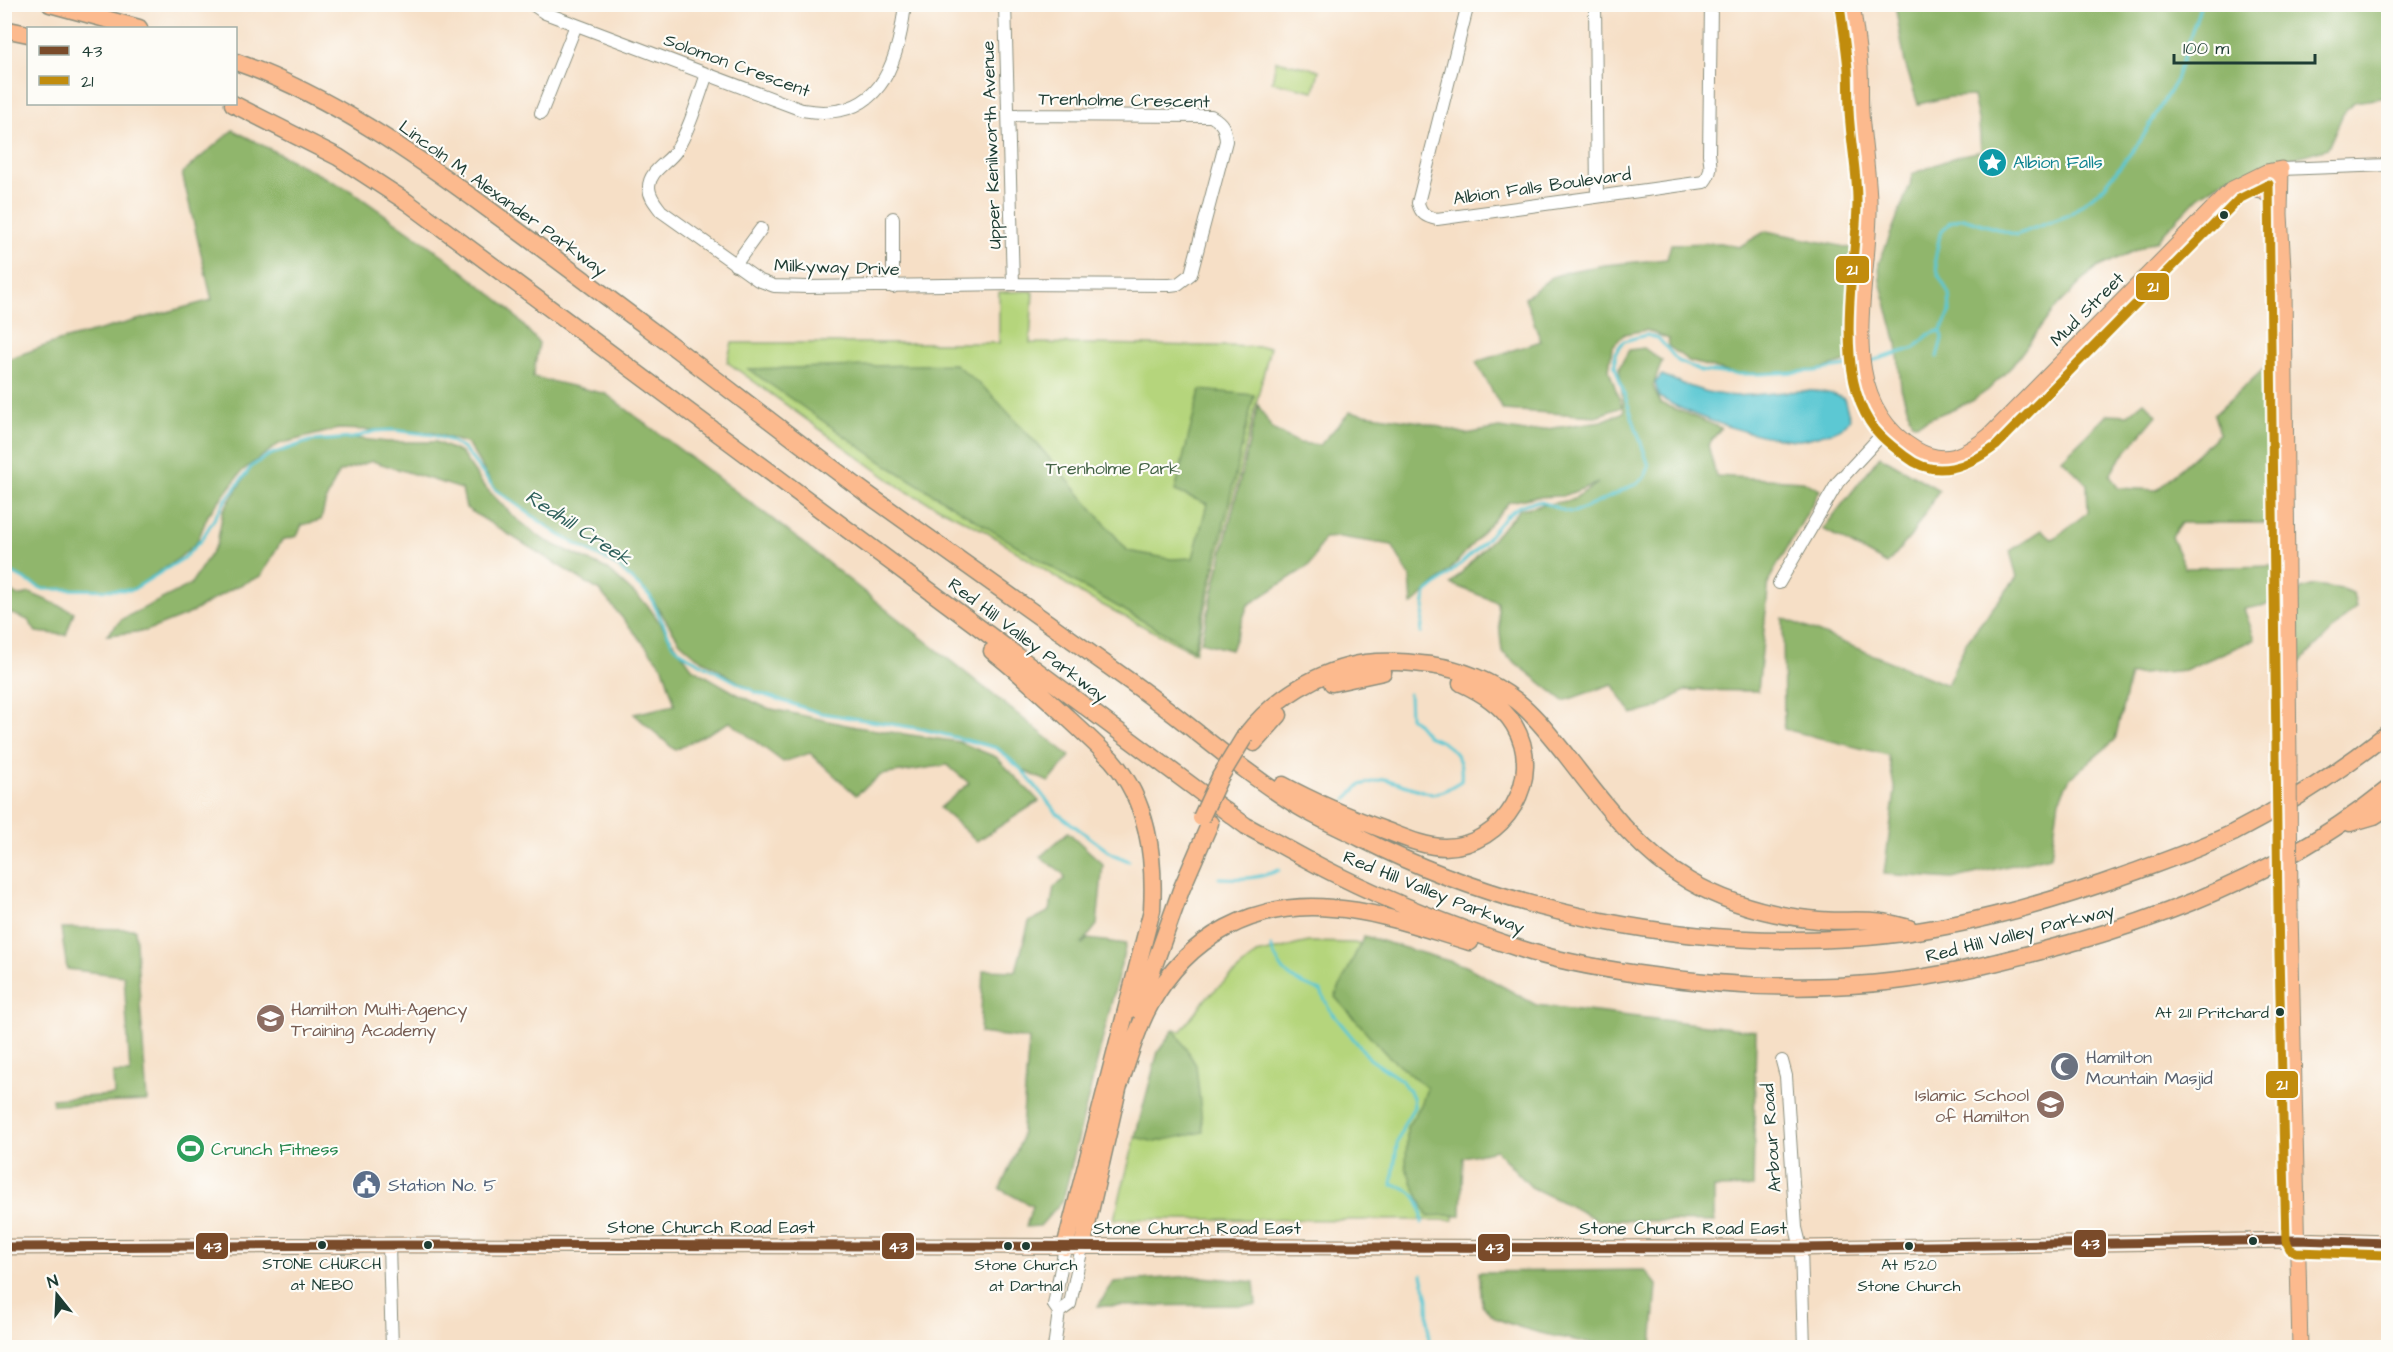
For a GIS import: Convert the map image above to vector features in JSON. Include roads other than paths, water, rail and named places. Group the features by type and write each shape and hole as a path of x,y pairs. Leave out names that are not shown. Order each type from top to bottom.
{"highway":[{"path":"50,4 135,27"},
{"path":"4,29 27,34"},
{"name":"Lincoln M. Alexander Parkway","path":"237,62 339,109 423,161 676,349"},
{"name":"Red Hill Valley Parkway","path":"235,105 338,157 407,202 1246,826 1337,875 1388,899 1521,949 1587,966 1727,986 1790,987 1861,984 1940,975 2027,955 2151,918 2239,882 2341,826 2388,789"},
{"name":"Red Hill Valley Parkway","path":"676,349 864,491 1136,685 1216,747 1298,806 1393,854 1504,898 1602,922 1727,937 1849,939 1918,930 2000,915 2086,889 2186,854 2234,832 2287,803 2341,769 2388,733"},
{"path":"922,585 941,609 1020,673 1112,760 1135,796 1150,841 1153,882 1152,910 1065,1247"},
{"path":"1134,983 1174,877 1230,783 1249,740 1267,711 1284,698 1333,671 1377,662 1407,662 1446,667 1500,689 1518,702 1552,738 1644,848 1687,880 1755,910 1821,921 1881,921 1918,930"},
{"path":"1216,747 1305,796 1360,821 1433,846 1461,845 1491,832 1515,805 1521,792 1525,773 1521,738 1515,726 1499,706 1478,691 1462,684 1401,671 1371,674 1321,687 1283,712 1249,740"},
{"path":"2341,826 2374,816 2388,807"},
{"path":"1082,1247 1128,1042 1162,938 1206,821"},
{"path":"1119,1086 1148,1007 1170,974 1193,949 1209,937 1258,914 1293,907 1333,908 1407,922 1495,949 1521,949"}],"main road":[{"name":"Mud Street","path":"1852,4 1860,68 1861,113 1869,202 1861,342 1863,375 1869,394 1888,427 1911,447 1925,455 1956,458 1989,436 2232,189 2266,172 2281,169"},
{"path":"2281,169 2290,912 2300,1347"},
{"path":"2211,210 2233,195 2257,190 2267,193 2274,200 2280,214"},
{"name":"Stone Church Road East","path":"4,1247 1801,1248 2298,1240 2388,1243"}],"street":[{"name":"Solomon Crescent","path":"532,4 545,13 576,25 802,110 824,114 846,110 867,99 884,82 902,35 905,4"},
{"name":"Upper Kenilworth Avenue","path":"1005,4 1013,284"},
{"name":"Albion Falls Boulevard","path":"1468,4 1418,203 1420,212 1437,219 1704,182 1711,174 1709,154 1711,4"},
{"path":"1595,4 1597,196"},
{"path":"541,113 576,25"},
{"name":"Milkyway Drive","path":"707,74 685,135 674,153 653,174 649,187 652,200 661,211 735,265 758,280 774,286 893,287 1013,284"},
{"name":"Trenholme Crescent","path":"1009,115 1211,116 1225,127 1226,141 1194,269 1182,282 1170,285 1013,284"},
{"name":"Mud Street","path":"2281,169 2388,165"},
{"path":"892,218 893,287"},
{"path":"735,265 761,229"},
{"path":"1779,583 1838,482 1888,427"},
{"name":"Arbour Road","path":"1782,1061 1786,1076 1796,1228 1801,1248 1804,1347"},
{"path":"389,1246 392,1347"},
{"path":"1054,1347 1059,1312 1054,1305 1065,1247"},
{"path":"1059,1312 1070,1304 1082,1247"}],"water":[{"path":"1662,375 1700,390 1724,395 1801,391 1831,394 1844,399 1850,418 1839,429 1803,440 1744,431 1690,413 1659,397 1655,383"}],"waterway":[{"name":"Redhill Creek","path":"1868,362 1915,348 1928,335 1941,330 1950,313 1949,294 1939,276 1935,260 1940,234 1950,222 1963,218 2016,235 2069,215 2104,187 2141,140 2176,80 2201,4"},
{"path":"1937,357 1942,339 1941,330"},
{"name":"Redhill Creek","path":"1421,633 1426,593 1478,548 1516,508 1539,502 1573,512 1610,497 1644,478 1649,466 1615,367 1615,353 1624,341 1646,335 1658,338 1678,361 1701,371 1761,374 1815,371 1859,364"},
{"name":"Redhill Creek","path":"4,569 43,589 132,590 184,558 202,539 225,501 252,466 269,455 310,441 353,438 375,431 393,430 433,435 449,440 465,450 495,489 559,535 617,566 650,596 673,645 687,656 755,692 820,713 922,729 997,748 1022,770 1057,813 1112,854 1129,861"},
{"name":"Redhill Creek","path":"1346,799 1360,785 1385,779 1432,794 1444,791 1461,781 1460,762 1455,753 1440,741 1428,736 1410,717 1409,694"},
{"name":"Redhill Creek","path":"1219,878 1250,878 1279,870"},
{"path":"1271,947 1284,971 1296,981 1321,991 1329,1009 1370,1059 1401,1080 1413,1097 1414,1107 1404,1124 1397,1144 1392,1185 1400,1186 1416,1197 1421,1209 1422,1223"},
{"path":"1422,1275 1428,1299 1429,1348"}],"place":[{"name":"Albion Falls","path":"1992,162"},
{"name":"At 211 Pritchard","path":"2280,1012"},
{"name":"Hamilton Multi-Agency Training Academy","path":"270,1019"},
{"name":"Hamilton Mountain Masjid","path":"2065,1067"},
{"name":"Islamic School of Hamilton","path":"2050,1105"},
{"name":"Crunch Fitness","path":"190,1149"},
{"name":"Station No. 5","path":"367,1185"},
{"name":"STONE CHURCH at NEBO","path":"322,1245"},
{"name":"Stone Church at Dartnal","path":"1026,1246"},
{"name":"At 1520 Stone Church","path":"1909,1246"}],"park label":[{"name":"Trenholme Park","path":"1113,468"}]}
